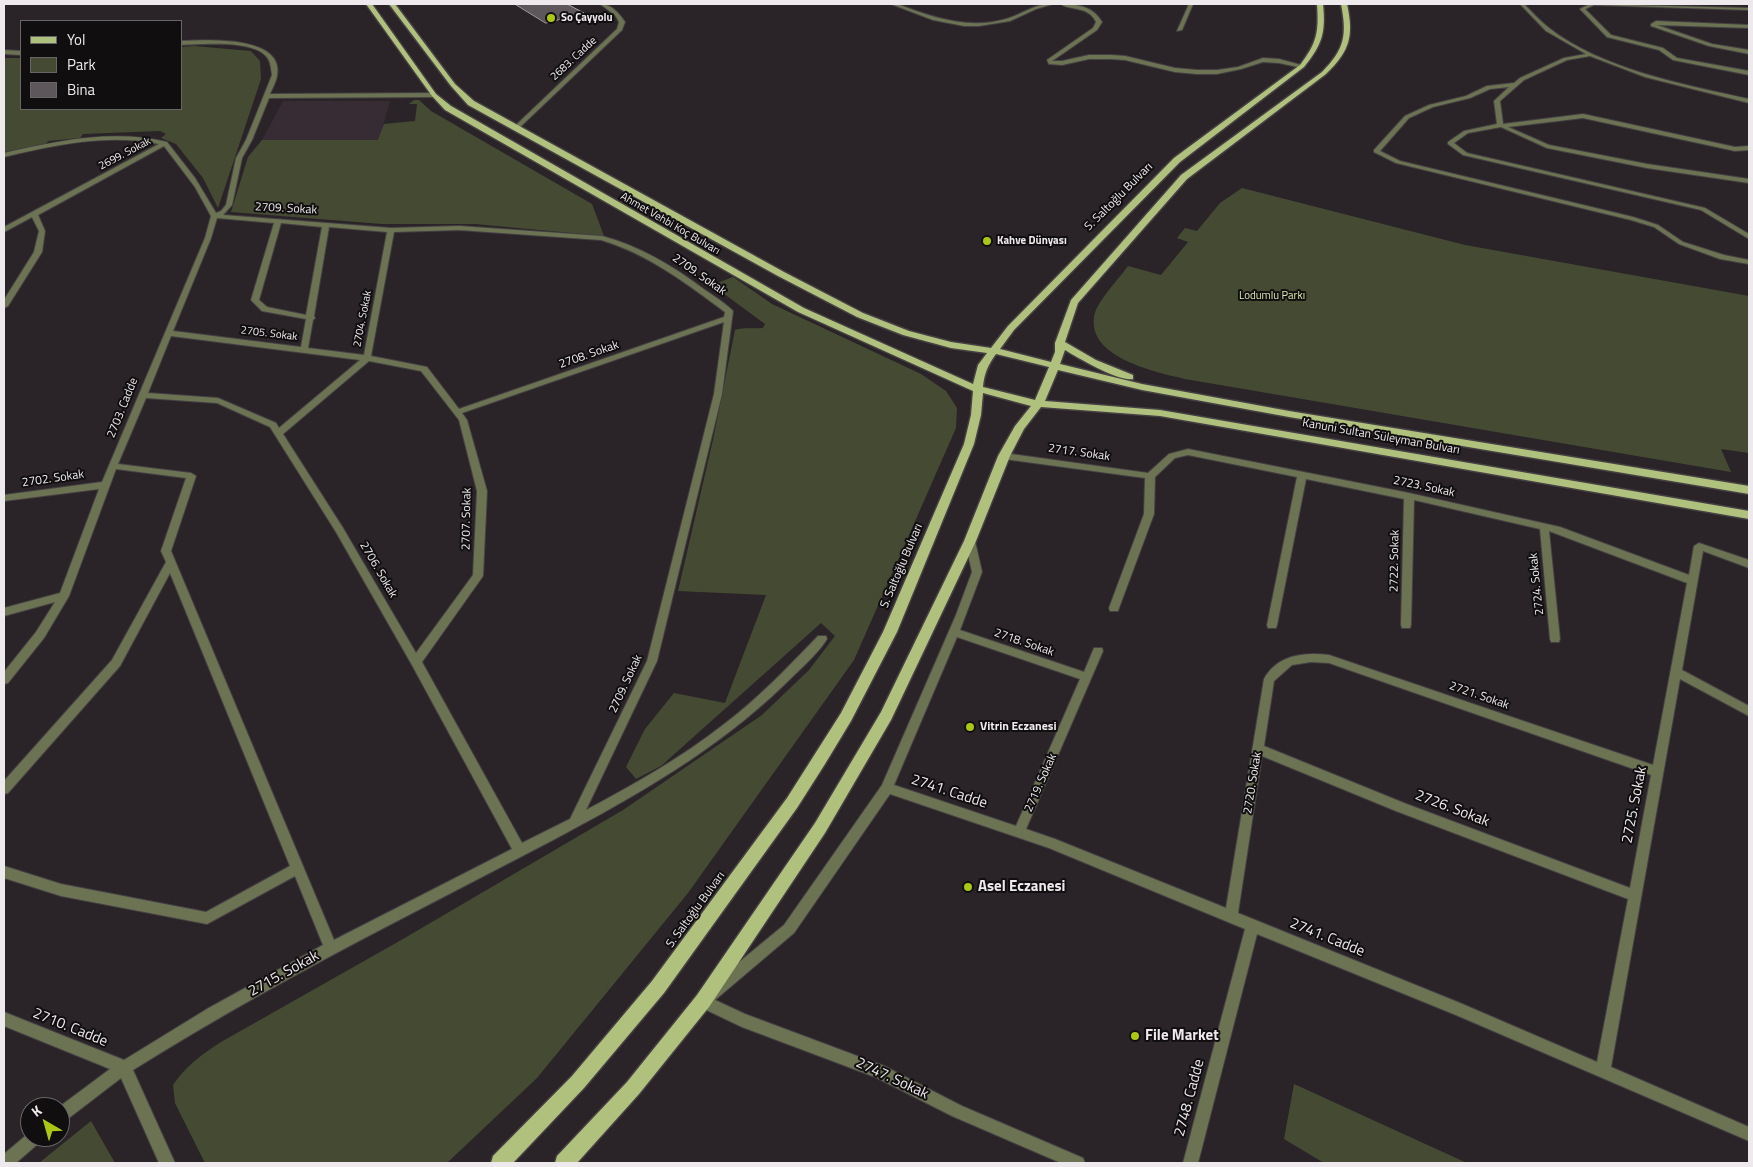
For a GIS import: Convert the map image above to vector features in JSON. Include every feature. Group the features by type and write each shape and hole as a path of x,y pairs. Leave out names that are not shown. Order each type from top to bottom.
{"main road":[{"name":"Ahmet Vehbi Koç Bulvarı","path":"369,4 434,95 448,108 468,121 778,298 845,331 952,379 1008,396"},
{"name":"Ahmet Vehbi Koç Bulvarı","path":"392,4 464,98 707,235 860,315 891,328 920,338 1026,358"},
{"name":"S. Saltoğlu Bulvarı","path":"500,1163 578,1082 658,987 792,803 820,760 846,717 869,673 913,580 969,444 976,415 979,376 984,365 1011,328 1177,160 1302,66 1312,54 1322,35 1320,4"},
{"path":"564,1163 634,1088 703,1002 820,828 854,773 886,716 970,541 1004,456 1019,428 1038,404 1056,366 1060,352 1060,343 1074,302 1184,177 1339,60 1347,43 1348,19 1344,4"},
{"path":"1060,343 1113,372 1174,393"},
{"name":"Kanuni Sultan Süleyman Bulvarı","path":"1026,358 1142,387 1289,414 1749,490"},
{"name":"Kanuni Sultan Süleyman Bulvarı","path":"1008,396 1038,404 1160,413 1747,516"}],"street":[{"name":"2683. Cadde","path":"516,128 619,30 622,22 617,14 602,4"},
{"path":"893,4 924,16 948,22 993,24 1008,20 1034,8 1051,4"},
{"path":"1062,4 1080,6 1094,12 1099,22 1095,29 1049,61 1053,64 1089,58 1111,57 1125,58 1175,70 1197,72 1217,72 1239,68 1263,60 1302,66"},
{"path":"1179,30 1191,4"},
{"path":"1522,4 1552,33 1590,55 1658,79 1749,100"},
{"path":"1749,8 1594,4 1582,9 1608,36 1660,49 1675,59 1749,73"},
{"path":"1749,26 1656,23 1653,25 1711,45 1749,52"},
{"path":"166,144 202,192 214,216 223,212 229,205 239,158 249,140 275,75 274,64 266,52 253,47 226,43 182,43"},
{"path":"4,52 20,53"},
{"path":"1500,125 1497,101 1522,79 1566,59 1590,55"},
{"path":"1515,85 1489,87 1468,97 1431,106 1407,117 1376,151 1398,162 1656,226 1681,242 1723,257 1749,262"},
{"path":"267,96 434,95"},
{"path":"1749,148 1735,149 1583,116 1500,125 1466,132 1450,143 1465,154 1702,209 1749,237"},
{"path":"1500,125 1547,146 1647,166 1749,181"},
{"name":"2699. Sokak","path":"4,155 57,145 108,139 142,139 166,144"},
{"name":"2699. Sokak","path":"4,230 166,144"},
{"path":"1740,180 1749,187"},
{"path":"4,306 38,252 42,231 34,214"},
{"name":"2709. Sokak","path":"214,216 391,230 459,228 602,238 616,242 671,269 729,311 718,394 652,661 575,821"},
{"name":"2703. Cadde","path":"4,680 40,635 64,596 105,485 208,238 214,216"},
{"path":"278,221 255,300 265,309 311,318"},
{"path":"304,350 326,224"},
{"name":"2704. Sokak","path":"279,433 367,358 391,230"},
{"name":"2708. Sokak","path":"457,412 728,318"},
{"name":"2705. Sokak","path":"168,333 367,358"},
{"name":"2707. Sokak","path":"367,358 424,369 463,420 482,490 478,576 416,662"},
{"name":"2706. Sokak","path":"142,395 218,401 274,425 340,530 416,662 520,851"},
{"name":"2723. Sokak","path":"1150,476 1172,456 1188,452 1409,496 1560,530 1693,581"},
{"name":"2717. Sokak","path":"1004,456 1150,476"},
{"path":"113,466 191,476 166,551 331,948"},
{"path":"1272,625 1302,475"},
{"path":"1114,608 1149,514 1150,476"},
{"name":"2702. Sokak","path":"4,498 105,485"},
{"name":"2722. Sokak","path":"1406,626 1409,496"},
{"name":"2724. Sokak","path":"1544,526 1555,639"},
{"path":"703,1002 789,929 887,788 954,632 977,572 970,541"},
{"name":"2725. Sokak","path":"1602,1070 1699,546 1749,564"},
{"path":"4,789 116,663 171,562"},
{"path":"4,612 64,596"},
{"name":"2718. Sokak","path":"954,632 1086,677"},
{"name":"2715. Sokak","path":"70,1108 124,1068 209,1016 331,948 520,851 655,777 713,740 758,702 822,639"},
{"name":"2719. Sokak","path":"1019,832 1098,651"},
{"name":"2721. Sokak","path":"1290,660 1309,657 1329,659 1658,772"},
{"name":"2720. Sokak","path":"1231,916 1269,679 1282,665 1290,660"},
{"path":"1676,672 1749,711"},
{"name":"2726. Sokak","path":"1259,749 1400,807 1635,896"},
{"name":"2741. Cadde","path":"887,788 1052,843 1602,1070 1749,1134"},
{"path":"4,872 62,890 207,918 298,868"},
{"name":"2748. Cadde","path":"1190,1163 1253,925"},
{"name":"2747. Sokak","path":"703,1002 742,1020 879,1071 957,1111 1078,1163"},
{"name":"2710. Cadde","path":"6,1022 124,1068"},
{"path":"124,1068 167,1163"},
{"path":"5,1163 23,1147"}],"shaded area":[{"path":"283,101 390,101 379,140 262,140"}],"green space":[{"path":"194,46 251,51 260,61 261,79 218,208 203,178 176,144 161,138 166,134 160,131 83,134 80,138 48,141 46,144 4,152 4,58 20,58 20,110 182,110 182,47"},
{"path":"414,100 419,100 431,111 592,204 604,236 475,224 382,224 231,212 248,157 262,140 378,140 384,124 415,121 417,104 409,104"},
{"name":"Lodumlu Parkı","path":"1242,188 1465,245 1749,296 1749,453 1721,449 1731,472 1185,379 1142,367 1126,361 1113,353 1102,343 1095,331 1094,317 1108,291 1128,266 1161,275 1188,242 1177,238 1185,228 1197,231 1220,203"},
{"path":"733,277 772,304 921,374 946,391 957,408 956,428 854,660 688,893 537,1078 447,1163 205,1163 175,1103 173,1085 194,1061 221,1042 403,939 623,810 762,715 809,670 835,636 821,623 661,766 636,779 626,767 645,729 674,693 725,703 766,595 678,591 713,440 735,330 763,328 765,324 712,285"},
{"path":"1294,1084 1467,1163 1324,1163 1284,1139"},
{"path":"91,1121 115,1163 39,1163 59,1147 70,1147 70,1138"}],"building":[{"name":"So Çayyolu","path":"515,4 567,4 584,13 546,23"}],"place":[{"name":"So Çayyolu","path":"551,18"},
{"name":"Kahve Dünyası","path":"987,241"},
{"name":"Vitrin Eczanesi","path":"970,727"},
{"name":"Asel Eczanesi","path":"968,887"},
{"name":"File Market","path":"1135,1036"}]}
